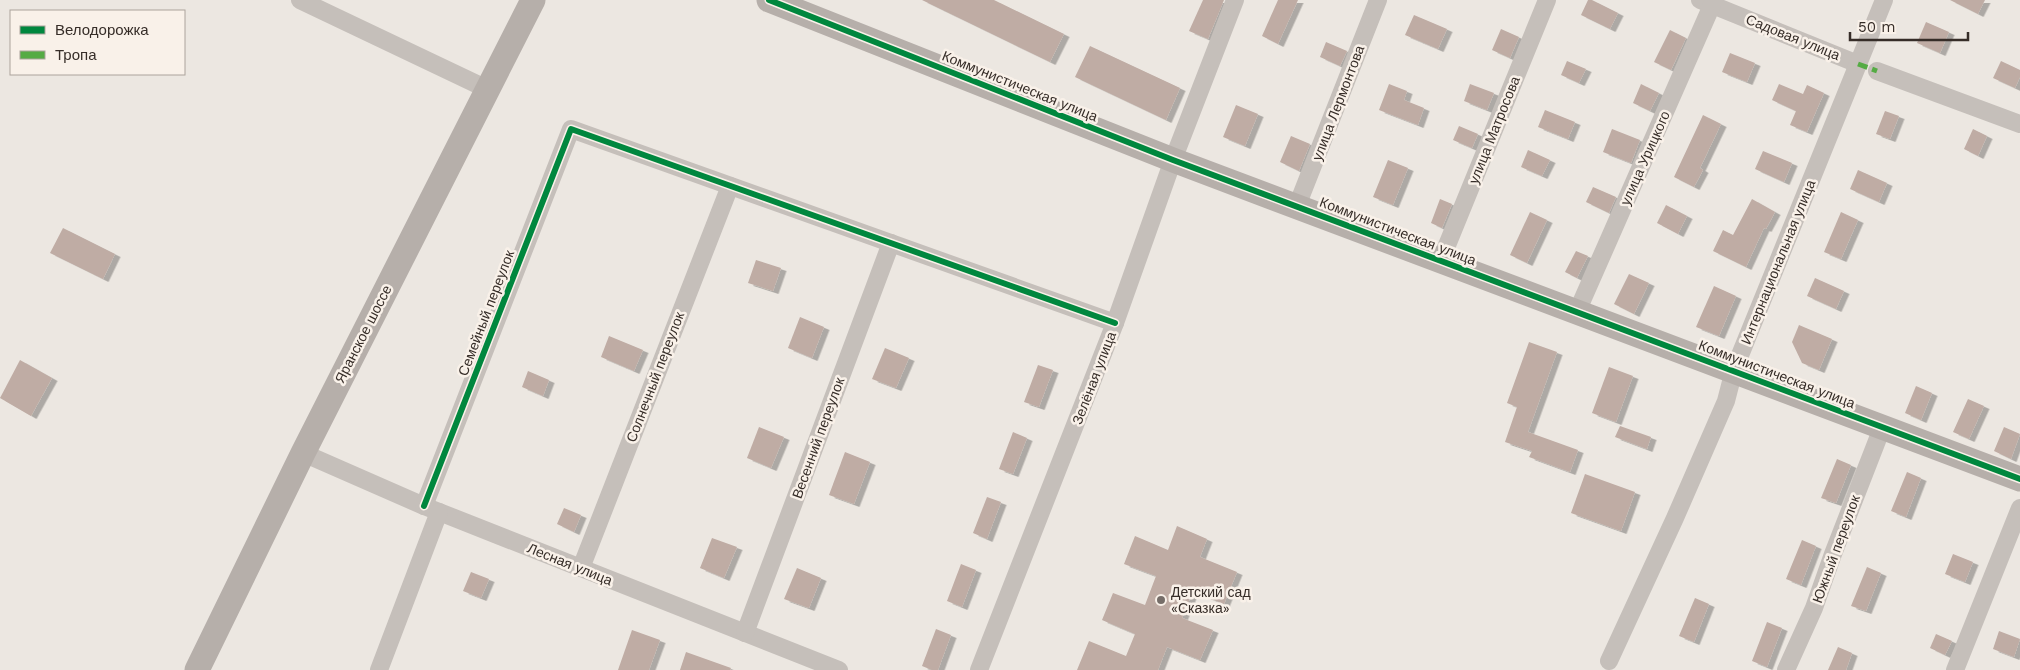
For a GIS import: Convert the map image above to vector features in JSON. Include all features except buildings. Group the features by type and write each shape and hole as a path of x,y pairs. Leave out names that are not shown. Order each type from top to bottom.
{"street":[{"path":"300,0 487,89"},
{"name":"Яранское шоссе","path":"197,670 303,453 533,0"},
{"name":"Коммунистическая улица","path":"769,0 1173,160 2020,479"},
{"name":"Зелёная улица","path":"979,670 1115,324 1173,160 1235,0"},
{"name":"улица Лермонтова","path":"1297,206 1378,0"},
{"name":"улица Матросова","path":"1441,260 1547,0"},
{"name":"Интернациональная улица","path":"1609,661 1726,402 1734,370 1884,0"},
{"name":"Садовая улица","path":"1706,2 1858,64"},
{"name":"улица Урицкого","path":"1577,312 1706,2"},
{"path":"1877,72 2020,124"},
{"name":"Семейный переулок","path":"379,670 431,509 572,129 730,186"},
{"path":"730,186 1115,324"},
{"name":"Солнечный переулок","path":"581,568 730,186"},
{"name":"Весенний переулок","path":"746,633 890,243"},
{"name":"Южный переулок","path":"1786,670 1814,608 1882,428"},
{"name":"Лесная улица","path":"303,453 431,509 839,670"},
{"path":"1954,670 2020,508"}],"marked path":[{"path":"1858,64 1877,71"}],"cycle path":[{"path":"769,0 1173,160 2020,479"},
{"path":"424,506 571,129 1115,323"}],"place":[{"name":"Детский сад «Сказка»","path":"1161,600"}]}
